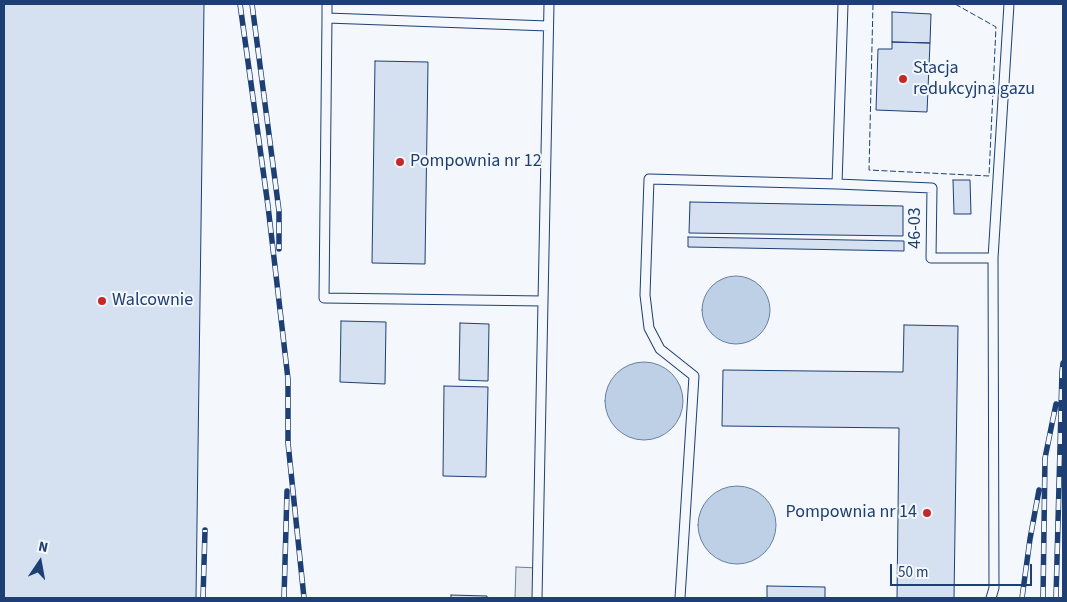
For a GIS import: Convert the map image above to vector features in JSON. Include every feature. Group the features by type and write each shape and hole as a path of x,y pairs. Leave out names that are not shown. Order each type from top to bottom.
{"lane":[{"path":"327,4 324,298 543,301"},
{"path":"537,598 549,4"},
{"path":"680,598 694,376 660,349 649,328 645,295 649,179 837,184 843,4"},
{"path":"991,598 994,588 993,258 1009,4"},
{"path":"327,18 548,26"},
{"name":"46-03","path":"837,184 932,188 931,258 993,258"}],"shaded area":[{"path":"516,567 538,568 537,598 515,598"}],"water":[{"path":"736,276 749,279 760,286 767,297 770,310 767,323 760,334 749,341 736,344 723,341 712,334 705,323 702,310 705,297 712,286 723,279"},
{"path":"644,362 659,365 672,373 680,386 683,401 680,416 672,429 659,437 644,440 629,437 616,429 608,416 605,401 608,386 616,373 629,365"},
{"path":"737,486 752,489 769,503 773,510 776,525 773,540 759,557 752,561 737,564 722,561 705,547 701,540 698,525 701,510 715,493 722,489"}],"building":[{"name":"Walcownie","path":"4,4 204,4 196,598 4,598"},
{"path":"892,12 931,14 930,43 892,42"},
{"name":"Stacja redukcyjna gazu","path":"892,42 930,43 927,112 876,110 878,49 892,49"},
{"name":"Pompownia nr 12","path":"375,61 428,62 425,264 372,263"},
{"path":"953,180 970,180 971,214 954,214"},
{"path":"690,202 903,206 903,236 689,233"},
{"path":"688,237 904,241 904,251 688,247"},
{"path":"341,321 386,322 385,384 340,382"},
{"path":"460,323 489,324 488,381 459,380"},
{"name":"Pompownia nr 14","path":"904,325 958,326 954,598 897,598 899,428 722,426 723,370 903,372"},
{"path":"444,386 488,387 486,477 443,476"},
{"path":"767,586 825,587 825,598 767,598"},
{"path":"451,595 487,596 487,598 451,598"}],"railway":[{"path":"240,4 268,206 288,379 288,443 304,598"},
{"path":"252,4 279,211 279,249"},
{"path":"1056,598 1063,363"},
{"path":"1043,598 1045,458 1056,404"},
{"path":"1022,598 1039,490"},
{"path":"284,598 287,491"},
{"path":"203,598 205,530"}],"fence":[{"path":"873,4 869,170 989,176 996,27 955,4"}],"place":[{"name":"Stacja redukcyjna gazu","path":"903,79"},
{"name":"Pompownia nr 12","path":"400,162"},
{"name":"Walcownie","path":"102,301"},
{"name":"Pompownia nr 14","path":"927,513"}]}
